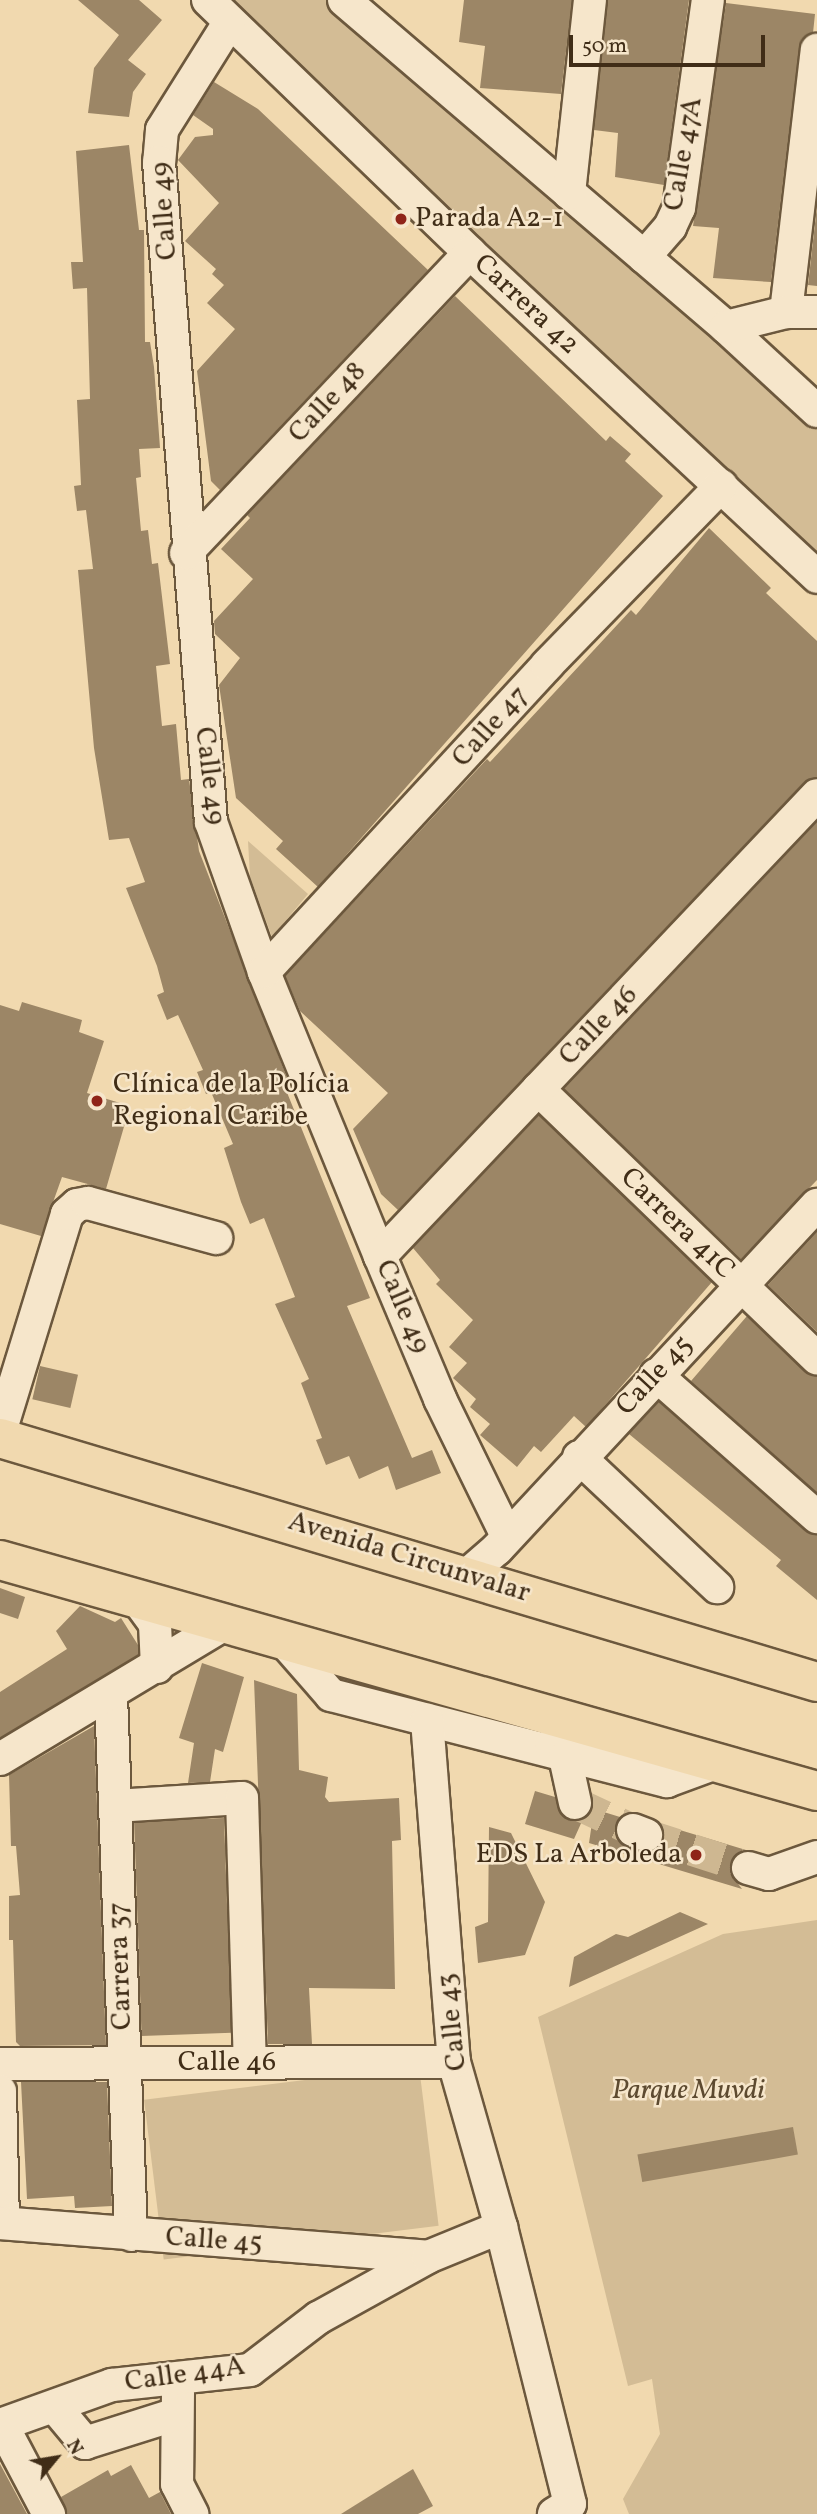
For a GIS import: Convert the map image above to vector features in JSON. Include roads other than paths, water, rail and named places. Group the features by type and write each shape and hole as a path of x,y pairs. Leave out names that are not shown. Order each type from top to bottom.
{"highway":[{"name":"Avenida Circunvalar","path":"0,1438 467,1575 817,1682"},
{"path":"0,1560 817,1791"}],"street":[{"path":"344,0 726,327 817,411"},
{"path":"569,193 590,0"},
{"name":"Calle 47A","path":"644,257 670,227 679,208 708,0"},
{"name":"Carrera 42","path":"219,11 470,253 817,577"},
{"name":"Calle 49","path":"219,11 162,131 159,162 186,553 211,822 264,972 501,1542"},
{"path":"726,327 802,312 817,50"},
{"name":"Calle 48","path":"186,553 470,253"},
{"name":"Calle 47","path":"264,972 547,665 721,486"},
{"name":"Calle 46","path":"380,1256 817,795"},
{"name":"Carrera 41C","path":"538,1089 817,1358"},
{"path":"0,1432 60,1227 77,1205 88,1203 216,1238"},
{"name":"Calle 45","path":"467,1575 740,1286 816,1210"},
{"path":"656,1375 817,1517"},
{"path":"579,1457 718,1587"},
{"path":"501,1542 517,1590"},
{"path":"137,1599 155,1624 157,1667"},
{"path":"0,1759 111,1696 226,1623"},
{"path":"284,1640 331,1695 667,1781 719,1762"},
{"name":"Carrera 37","path":"111,1696 131,2235"},
{"path":"497,1700 565,1757 575,1803"},
{"name":"Calle 43","path":"426,1720 454,2062 501,2227 570,2504 554,2514"},
{"path":"115,1806 242,1798 250,2063"},
{"path":"748,1868 768,1874 817,1857"},
{"name":"Calle 46","path":"0,2064 454,2062"},
{"path":"0,2091 2,2223"},
{"name":"Calle 45","path":"2,2223 428,2257"},
{"name":"Calle 44A","path":"1,2425 112,2385 178,2374 250,2370 318,2318 428,2257 501,2227"},
{"path":"178,2374 177,2484 192,2514"},
{"path":"55,2407 85,2443 177,2414"},
{"path":"1,2425 49,2514"}],"tunnel":[{"path":"575,1803 633,1830"},
{"path":"646,1835 748,1868"}],"place":[{"name":"Parada A2-1","path":"401,219"},
{"name":"Clínica de la Polícia Regional Caribe","path":"97,1101"},
{"name":"EDS La Arboleda","path":"696,1855"}],"park label":[{"name":"Parque Muvdi","path":"688,2091"}]}
